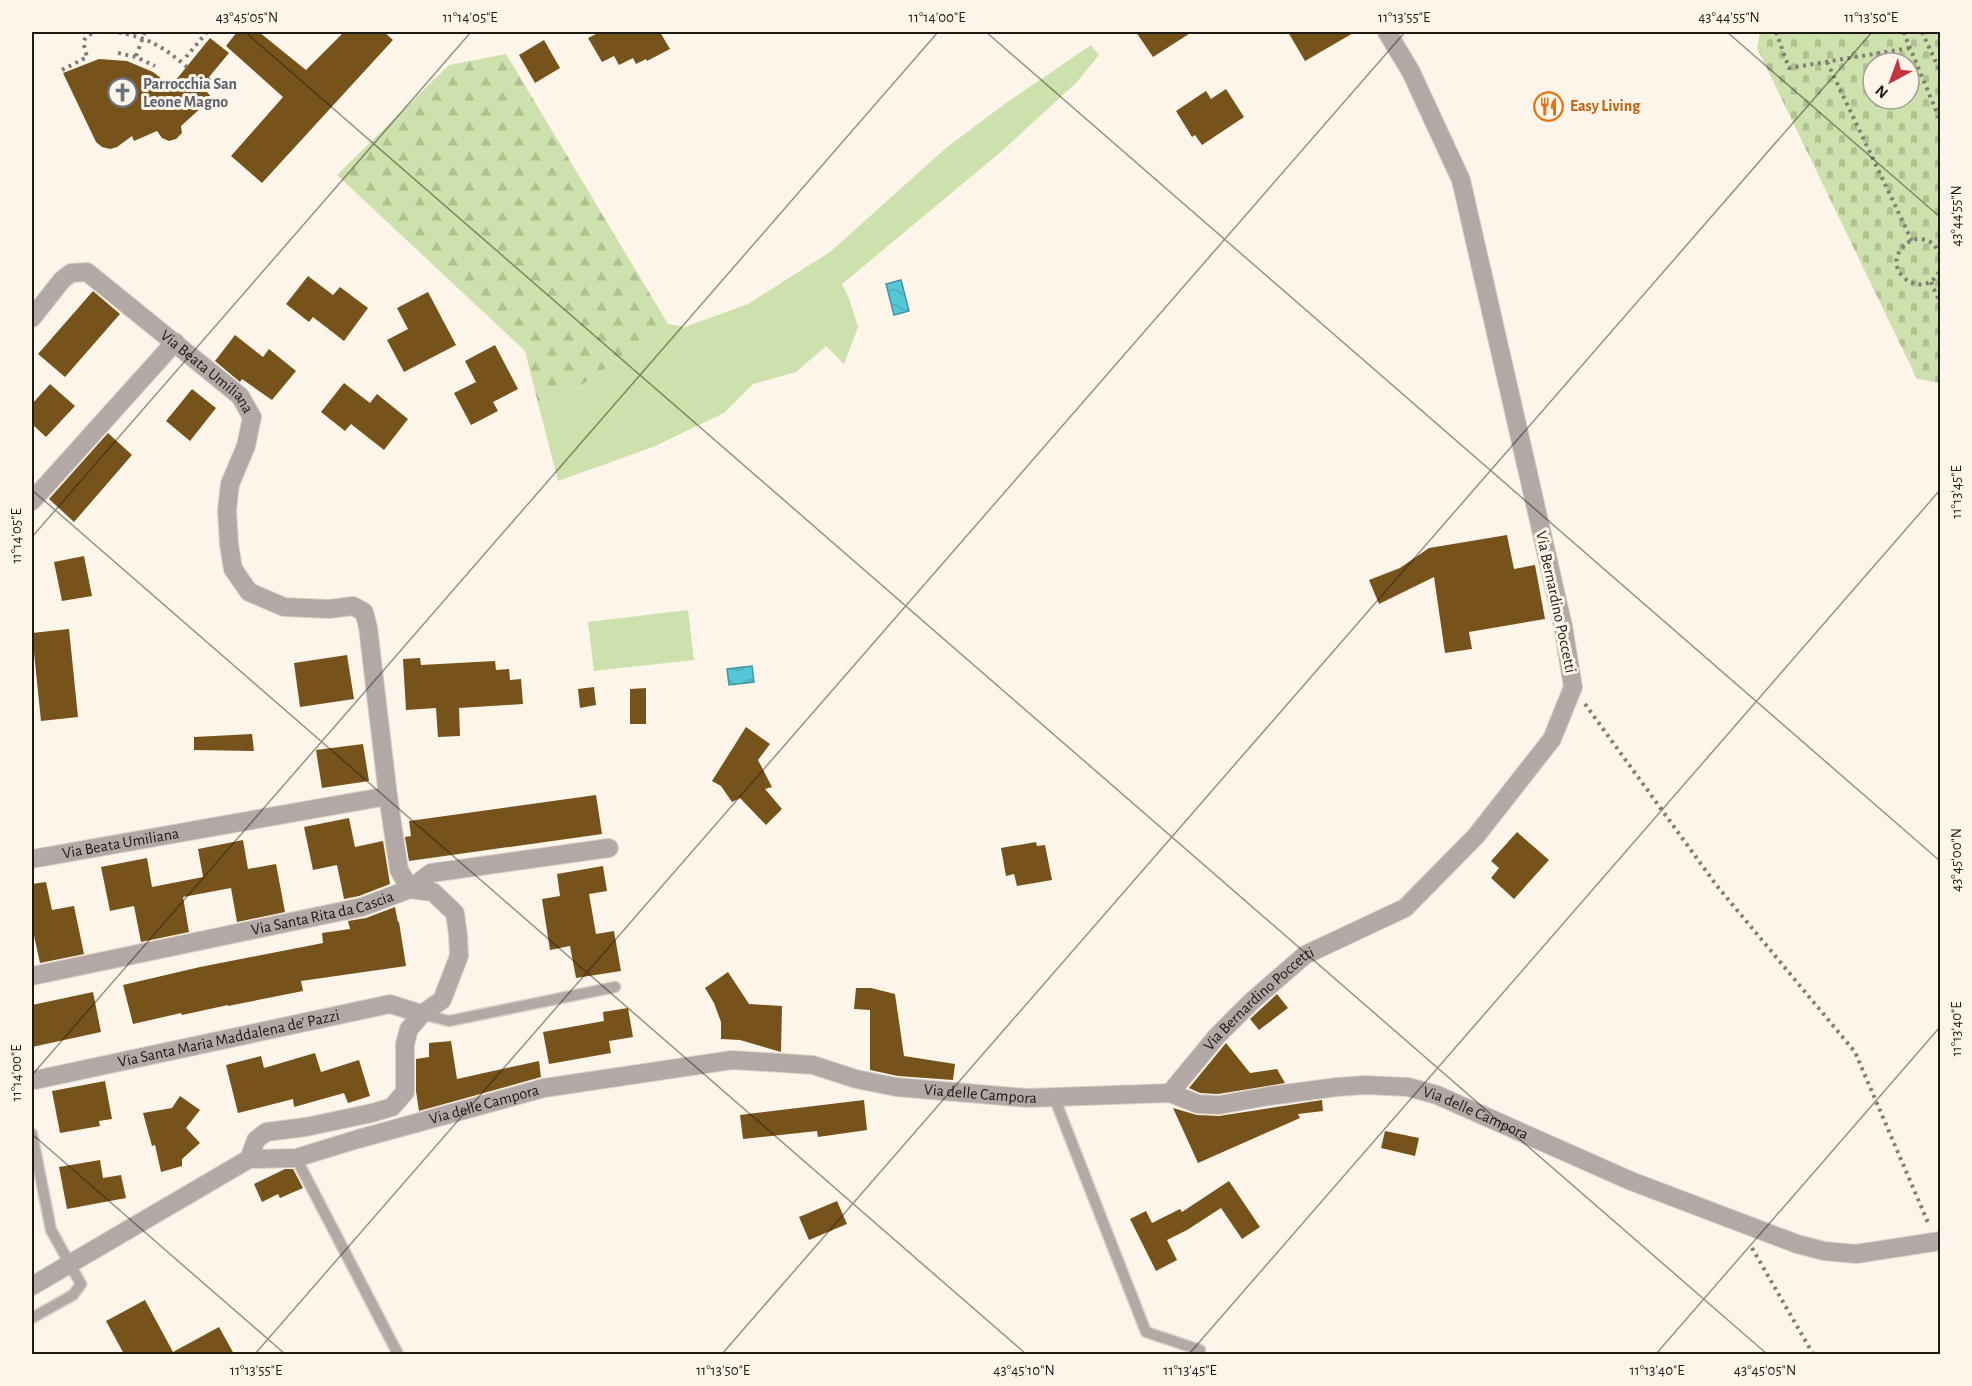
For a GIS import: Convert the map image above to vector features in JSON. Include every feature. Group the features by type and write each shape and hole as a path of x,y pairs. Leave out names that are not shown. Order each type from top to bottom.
{"street":[{"name":"Via Bernardino Poccetti","path":"1170,1093 1217,1036 1305,955 1405,908 1476,836 1552,739 1573,687 1563,626 1461,180 1411,72 1387,32"},
{"name":"Via Beata Umiliana","path":"32,318 62,280 71,273 87,272 240,396 252,417 246,446 230,484 226,510 233,569 249,592 284,607 329,609 353,606 364,612 368,627 399,870 410,889"},
{"path":"32,501 175,342"},
{"name":"Via Beata Umiliana","path":"32,860 388,796"},
{"name":"Via Santa Rita da Cascia","path":"32,976 362,907 410,889 431,873 609,848"},
{"path":"249,1159 256,1140 266,1132 306,1127 372,1113 392,1107 405,1092 405,1044 409,1029 422,1014 442,1000 459,956 455,913 433,892 410,889"},
{"name":"Via Santa Maria Maddalena de' Pazzi","path":"35,1080 390,1004 422,1014"},
{"name":"Via delle Campora","path":"32,1286 249,1159 296,1158 544,1088 732,1060 813,1065 856,1079 896,1087 1028,1098 1170,1093 1198,1104 1219,1106 1337,1087 1365,1085 1408,1087 1437,1095 1631,1182 1797,1244 1824,1251 1856,1254 1939,1244"}],"lane":[{"path":"422,1014 449,1021 615,987"},
{"path":"1054,1097 1146,1332 1200,1350"},
{"path":"32,1134 51,1230 81,1284 73,1294 32,1318"},
{"path":"296,1158 398,1354"}],"path":[{"path":"62,70 87,57 84,42 86,38 95,33 110,32 127,33 150,41 188,68"},
{"path":"136,57 145,32"},
{"path":"186,57 205,32"},
{"path":"1776,32 1789,68 1910,48"},
{"path":"1904,32 1941,120"},
{"path":"1922,32 1941,71"},
{"path":"118,53 136,57 155,66"},
{"path":"1827,62 1912,241"},
{"path":"1941,255 1938,248 1927,241 1920,239 1912,241 1899,252 1897,268 1900,274 1916,285 1931,282 1941,269"},
{"path":"1931,282 1941,303"},
{"path":"1573,687 1717,886 1855,1052 1939,1244"},
{"path":"1750,1244 1754,1255 1813,1354"}],"green space":[{"path":"1760,32 1940,32 1940,383 1917,379 1757,48"},
{"path":"1091,45 1099,55 1077,82 1002,151 842,284 858,327 844,364 826,346 796,372 753,384 724,413 653,447 558,481 538,403 580,386 668,324 685,327 748,304 830,252 946,148 1006,103"},
{"path":"506,54 668,324 580,386 538,403 525,351 337,175 449,65"},
{"path":"688,610 694,660 594,671 588,622"}],"water":[{"path":"901,280 909,311 894,315 886,284"},
{"path":"752,666 754,682 729,685 727,669"}],"building":[{"path":"237,32 259,32 306,70 344,32 384,32 393,40 262,183 231,156 283,97 226,46"},
{"path":"600,32 660,32 670,49 636,64 633,58 619,65 614,56 602,62 588,38"},
{"path":"1136,32 1192,32 1153,57"},
{"path":"1288,32 1355,32 1305,61"},
{"name":"Parrocchia San Leone Magno","path":"210,38 229,53 209,77 216,84 207,92 212,98 181,126 182,133 176,139 169,141 162,138 157,131 134,141 132,136 117,147 110,149 96,142 63,73 99,59 127,61 153,72 171,86"},
{"path":"544,40 560,68 535,83 519,55"},
{"path":"1226,89 1244,117 1202,145 1195,135 1192,137 1176,111 1206,91 1211,99"},
{"path":"308,276 333,295 340,287 368,308 344,341 313,317 309,322 286,304"},
{"path":"93,291 120,314 65,377 38,354"},
{"path":"428,292 456,345 404,372 387,340 408,329 397,308"},
{"path":"235,335 263,357 269,349 296,371 272,400 242,379 240,382 215,361"},
{"path":"495,345 518,389 493,402 498,411 471,425 454,393 476,382 465,361"},
{"path":"344,383 370,403 377,394 408,419 384,450 351,424 345,431 321,412"},
{"path":"50,384 75,406 46,437 32,424 32,404"},
{"path":"192,389 216,408 190,441 166,421"},
{"path":"108,433 132,455 74,522 49,499"},
{"path":"1507,535 1514,569 1535,565 1545,619 1469,632 1472,649 1445,653 1434,577 1379,604 1369,580 1400,568 1429,548"},
{"path":"84,556 92,596 62,601 54,562"},
{"path":"69,629 78,717 41,721 32,633"},
{"path":"347,655 354,699 300,707 294,663"},
{"path":"420,658 421,665 495,661 496,670 509,669 510,680 521,679 523,704 459,708 460,736 438,737 436,708 406,710 403,659"},
{"path":"594,687 596,705 580,708 578,689"},
{"path":"646,688 646,724 630,724 630,689"},
{"path":"746,727 770,744 758,760 772,787 765,789 782,809 766,825 740,798 732,802 721,786 712,781"},
{"path":"252,734 254,751 194,750 194,737"},
{"path":"363,744 369,781 322,788 316,750"},
{"path":"596,795 602,834 409,861 405,837 411,836 409,821"},
{"path":"349,818 355,847 383,841 390,884 344,899 337,865 313,870 304,827"},
{"path":"1517,832 1549,860 1514,899 1491,878 1499,868 1491,861"},
{"path":"243,840 248,869 276,864 285,912 237,922 231,888 183,897 189,932 141,942 134,906 110,911 101,867 147,858 152,887 203,877 198,849"},
{"path":"1036,842 1037,846 1045,845 1052,880 1017,886 1014,874 1006,876 1001,848"},
{"path":"603,866 607,891 589,894 596,934 614,931 621,971 576,978 570,946 550,950 542,899 560,896 557,874"},
{"path":"46,882 52,910 74,906 84,954 40,963 32,931 32,884"},
{"path":"395,907 406,966 301,981 303,991 133,1024 123,985 323,943 322,933 350,929 348,921 366,918"},
{"path":"728,972 749,1004 782,1006 781,1052 740,1040 721,1039 721,1022 705,988"},
{"path":"856,988 871,988 895,994 904,1056 955,1064 953,1080 898,1076 870,1070 870,1010 854,1009"},
{"path":"93,992 101,1032 32,1047 32,1005"},
{"path":"1277,994 1288,1008 1259,1030 1250,1019"},
{"path":"628,1008 633,1037 609,1041 611,1053 549,1064 543,1032 604,1021 603,1012"},
{"path":"451,1041 457,1079 539,1061 541,1077 419,1111 416,1091 416,1059 429,1057 429,1043"},
{"path":"1226,1043 1250,1073 1277,1069 1285,1083 1218,1094 1200,1093 1189,1088"},
{"path":"315,1053 321,1072 359,1060 370,1096 348,1103 344,1093 294,1107 293,1099 238,1113 226,1065 261,1056 264,1068"},
{"path":"105,1081 112,1119 99,1121 100,1126 60,1133 52,1091"},
{"path":"180,1096 200,1110 186,1128 200,1143 182,1159 182,1166 161,1172 155,1145 152,1146 143,1113 172,1108"},
{"path":"864,1100 867,1130 818,1137 817,1131 743,1139 740,1115"},
{"path":"1322,1100 1323,1111 1298,1114 1300,1118 1198,1163 1173,1108 1197,1115 1219,1116"},
{"path":"1385,1131 1419,1138 1415,1156 1381,1148"},
{"path":"100,1160 103,1178 121,1175 126,1198 67,1209 59,1167"},
{"path":"285,1169 293,1169 303,1188 280,1198 278,1194 262,1202 254,1184"},
{"path":"1229,1181 1260,1227 1242,1239 1221,1208 1167,1240 1177,1260 1156,1271 1130,1219 1146,1211 1152,1223 1180,1209 1182,1212"},
{"path":"837,1201 847,1224 809,1240 799,1217"},
{"path":"145,1300 173,1352 219,1327 234,1354 124,1354 106,1321"}],"place":[{"name":"Parrocchia San Leone Magno","path":"122,93"},
{"name":"Easy Living","path":"1549,106"}]}
